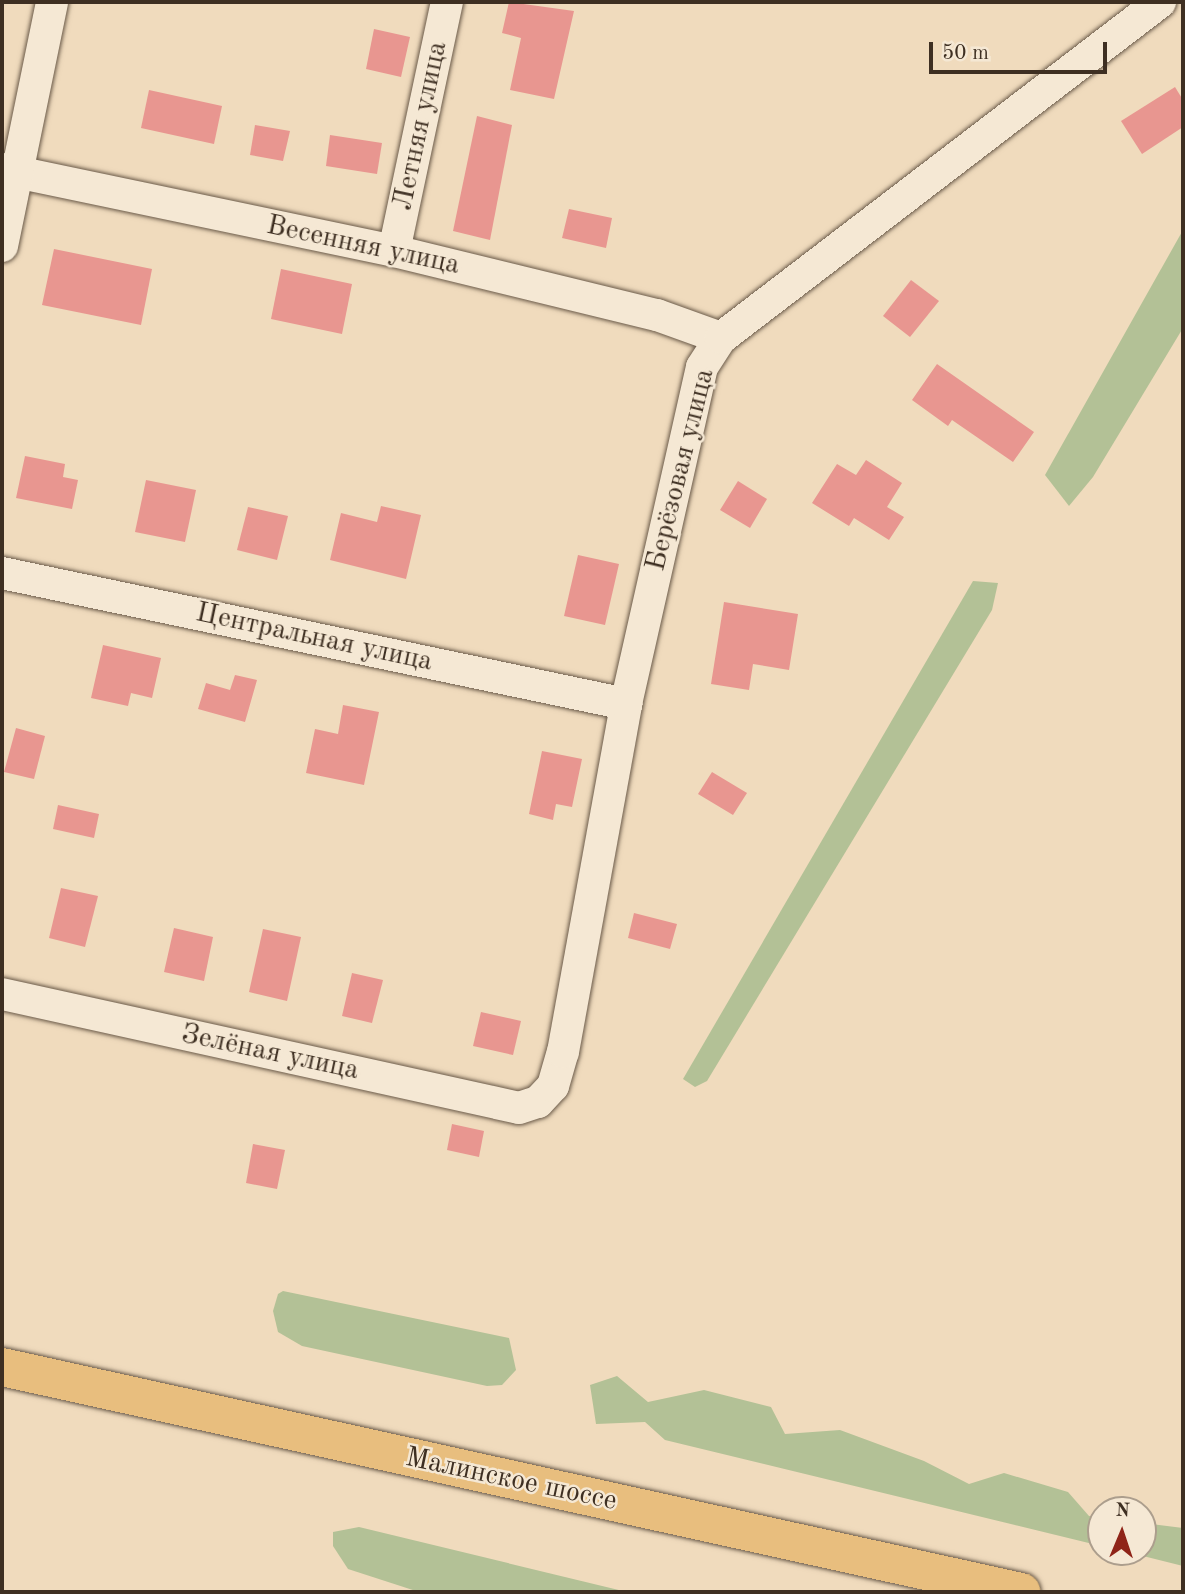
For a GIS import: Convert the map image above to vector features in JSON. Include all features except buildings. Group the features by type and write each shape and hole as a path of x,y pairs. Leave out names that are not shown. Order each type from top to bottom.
{"main road":[{"name":"Малинское шоссе","path":"2,1367 1021,1592"}],"street":[{"path":"2,246 10,171 52,2"},
{"name":"Летняя улица","path":"394,251 447,2"},
{"name":"Берёзовая улица","path":"538,1102 553,1086 563,1052 626,704 702,367 721,338 1160,2"},
{"name":"Весенняя улица","path":"10,171 394,251 657,315 721,338"},
{"name":"Центральная улица","path":"2,573 626,704"},
{"name":"Зелёная улица","path":"2,994 519,1108 538,1102"}],"green space":[{"path":"1183,230 1183,328 1093,477 1069,506 1045,475"},
{"path":"973,581 998,583 992,610 707,1081 695,1087 683,1079"},
{"path":"283,1291 509,1338 516,1370 502,1385 487,1386 302,1346 278,1332 273,1311 278,1294"},
{"path":"617,1376 648,1402 704,1390 771,1407 785,1434 840,1430 924,1461 969,1484 1004,1473 1068,1492 1087,1514 1087,1543 665,1440 645,1422 596,1424 590,1385"},
{"path":"1157,1525 1183,1528 1183,1566 1157,1560"},
{"path":"359,1527 627,1592 419,1592 348,1569 333,1546 333,1532"}]}
